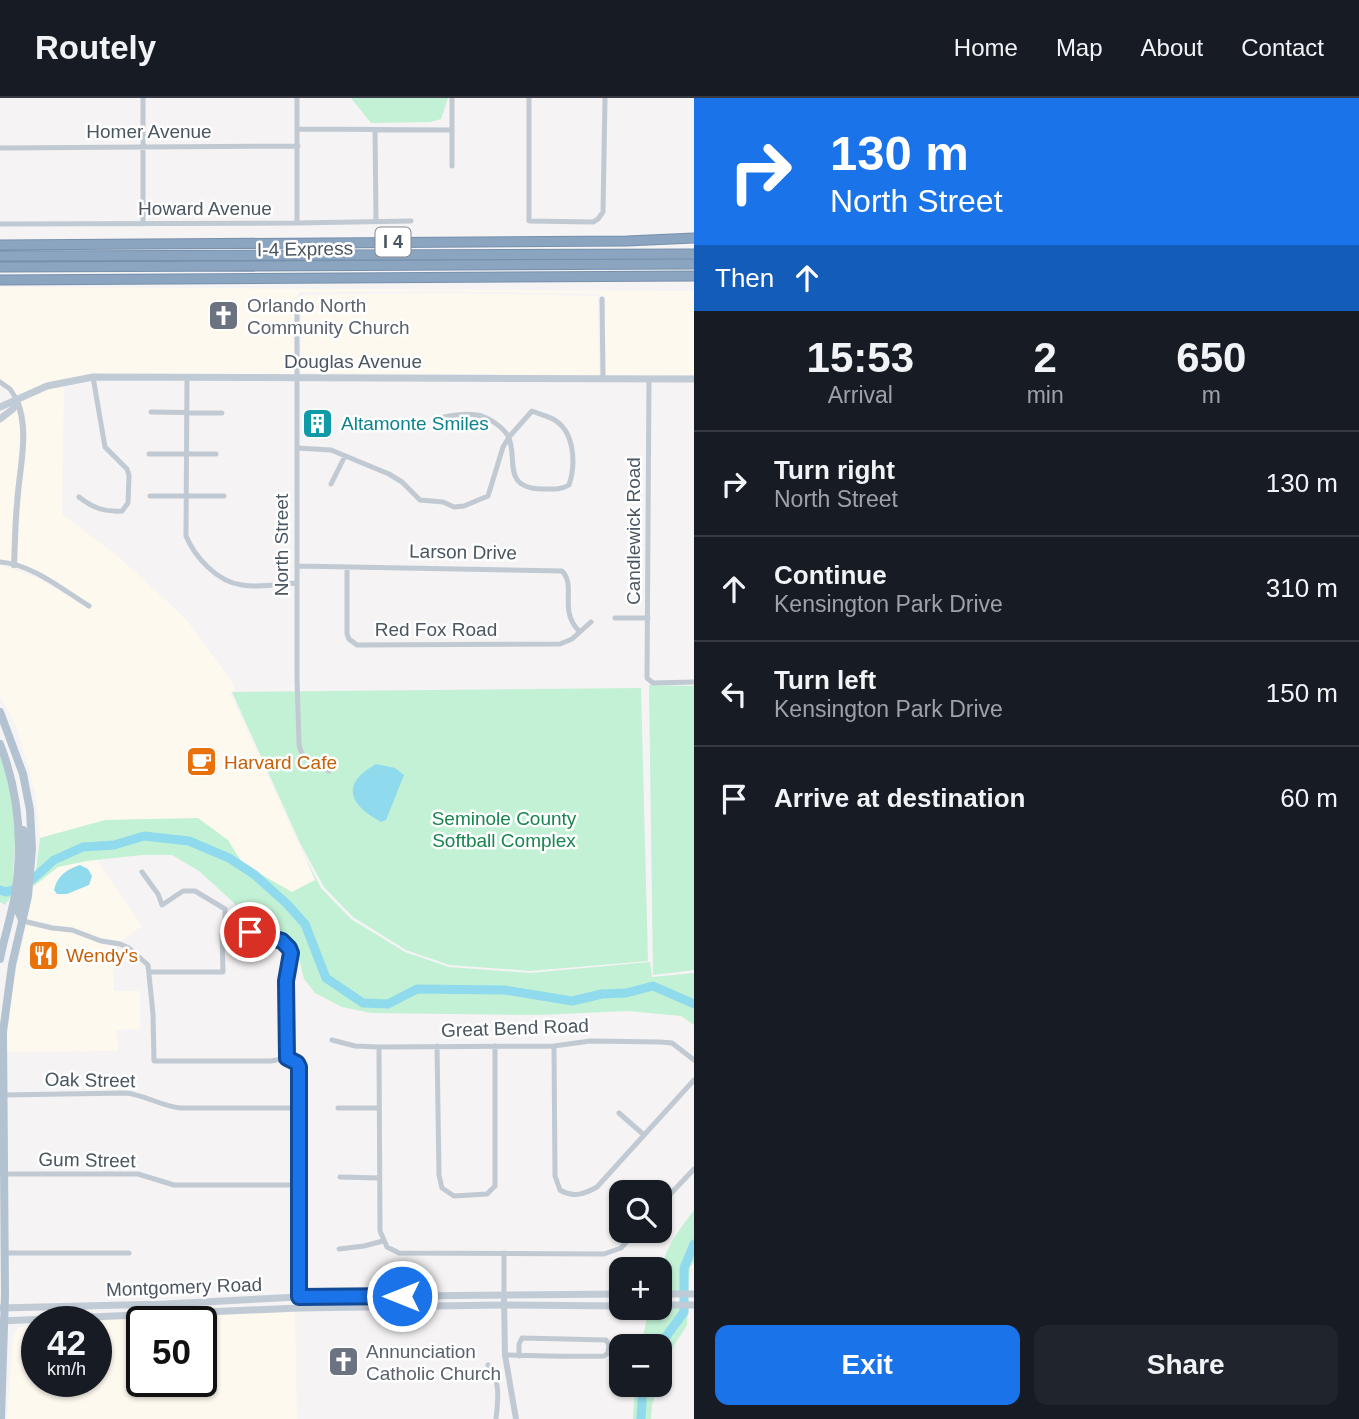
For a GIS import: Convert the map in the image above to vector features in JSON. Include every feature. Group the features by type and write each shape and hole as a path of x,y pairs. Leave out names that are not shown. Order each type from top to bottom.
{"highway":[{"name":"I 4","path":"1,244 627,241 694,238"},
{"name":"I-4 Express","path":"0,256 694,254"},
{"name":"I-4 Express","path":"0,267 694,264"},
{"name":"I 4","path":"0,280 694,276"}],"main road":[{"name":"Douglas Avenue","path":"0,407 47,386 93,377 694,379"},
{"path":"0,419 13,408 17,400"},
{"path":"0,712 17,752 30,810 32,866 29,896 12,965 5,1011 2,1174 5,1254 1,1419"},
{"path":"0,744 14,790 19,824 24,831 19,914 23,921"},
{"path":"0,959 20,877"},
{"name":"Montgomery Road","path":"2,1308 299,1297 609,1294"},
{"path":"672,1294 694,1294"},
{"path":"672,1305 694,1305"},
{"name":"Montgomery Road","path":"2,1321 299,1308 609,1306"}],"street":[{"path":"143,98 143,224"},
{"path":"297,98 297,223"},
{"path":"452,98 452,166"},
{"path":"530,98 529,221 593,222 603,212 605,98"},
{"path":"298,129 452,130"},
{"path":"375,130 376,221"},
{"name":"Homer Avenue","path":"0,148 298,146"},
{"name":"Howard Avenue","path":"0,224 411,220"},
{"path":"603,299 603,378"},
{"name":"North Street","path":"297,303 300,751 308,761 329,771"},
{"path":"79,496 97,509 122,511 128,503 129,475 104,447 93,377"},
{"path":"187,377 186,536 193,550 204,564 228,580 242,585 297,583"},
{"name":"Candlewick Road","path":"649,379 647,678 650,682 694,682"},
{"path":"0,382 10,389 23,416 14,565"},
{"path":"297,448 331,450 389,474 402,482 420,500 443,502 454,507 464,506 488,496 496,467 509,437 532,411 554,419 564,427 570,438 573,457 569,485 554,489 525,486 512,468 509,437 487,418 478,415 444,417"},
{"path":"151,412 222,413"},
{"path":"149,454 216,454"},
{"path":"331,484 345,456"},
{"path":"150,496 224,496"},
{"path":"0,562 39,576 89,606"},
{"name":"Larson Drive","path":"297,566 562,571 567,581 569,619 579,631"},
{"name":"Red Fox Road","path":"347,566 347,634 357,645 560,644 572,639 591,622"},
{"path":"615,618 648,618"},
{"path":"345,646 351,641"},
{"path":"5,756 17,752"},
{"path":"142,872 158,894 162,905 183,891 195,891 225,909 222,934 223,972 149,972"},
{"path":"23,921 72,930 102,941 120,944 137,954 148,965 154,1061 271,1061 287,1058 297,1063 300,1108 299,1297"},
{"path":"225,924 282,941 289,948 291,953 286,981 287,1058"},
{"name":"Great Bend Road","path":"332,1040 355,1046 379,1047 554,1046 590,1041 660,1042 672,1044 694,1060"},
{"path":"437,1046 439,1175 442,1188 454,1196 487,1194 495,1185 495,1046"},
{"path":"554,1046 555,1176 560,1190 569,1195 579,1195 597,1186 694,1080"},
{"path":"379,1047 380,1231 387,1247 399,1253 604,1254 621,1248 625,1243"},
{"name":"Oak Street","path":"3,1095 126,1093 180,1108 300,1108"},
{"path":"338,1108 380,1108"},
{"path":"620,1113 644,1135"},
{"path":"672,1192 694,1169"},
{"name":"Gum Street","path":"2,1174 138,1174 174,1185 299,1185"},
{"path":"340,1177 380,1178"},
{"path":"339,1249 383,1241"},
{"path":"5,1254 129,1253"},
{"path":"504,1253 505,1355 516,1419"},
{"path":"505,1355 519,1356 599,1356 608,1353 609,1345 606,1340 522,1338 519,1356"},
{"path":"488,1364 497,1381 496,1419"}],"shaded area":[{"path":"0,287 694,291 694,375 606,376 605,297 598,294 301,292 298,301 294,301 294,374 111,375 65,378 18,397 0,379"},
{"path":"439,293 598,296 599,375 301,373 301,295"},
{"path":"64,386 62,514 120,558 186,619 230,679 235,689 230,693 315,880 291,892 243,864 227,840 105,820 40,838 35,792 16,725 0,696 0,565 38,578 89,609 93,605 41,573 17,563 27,434 26,415 20,402 48,389"},
{"path":"17,408 21,434 12,562 0,560 0,422"},
{"path":"97,860 142,926 121,941 28,919 34,886 58,867","holes":["75,867 89,885 80,888 62,874"]},
{"path":"26,925 71,933 117,946 113,950 114,991 140,991 140,1029 117,1030 118,1051 5,1052 8,1011"},
{"path":"295,1311 297,1419 7,1419 13,1338 18,1327 21,1327 21,1397 112,1397 112,1320 126,1319 126,1397 217,1397 217,1315"}],"green space":[{"path":"351,98 448,98 441,119 430,122 371,123"},
{"path":"649,685 694,686 694,970 653,975"},
{"name":"Seminole County Softball Complex","path":"641,688 648,961 530,971 449,965 406,950 353,917 324,887 300,843 232,692"},
{"path":"0,752 16,823 12,895 5,905 0,902"},
{"path":"198,818 228,840 243,864 292,892 315,880 307,861 321,888 351,919 405,952 449,967 530,973 650,962 652,977 694,973 694,1025 681,1016 628,1011 539,1015 371,1013 342,1007 315,993 304,979 295,942 247,919 233,902 199,871 172,855 142,855 58,867 34,886 40,838 105,820"},
{"path":"694,1210 694,1262 690,1267 688,1292 672,1292 672,1257 665,1257 679,1230"},
{"path":"672,1307 688,1307 687,1325 672,1349 672,1334 644,1334 646,1320 672,1320"},
{"path":"634,1397 655,1397 651,1419 633,1419"}],"water":[{"path":"376,764 395,768 404,775 386,820 381,822 362,809 353,794 357,779"},
{"path":"80,865 88,869 92,876 89,885 67,894 57,894 54,890 60,877"}],"waterway":[{"path":"0,890 6,892 25,886 54,860 83,847 114,845 144,836 189,841 229,858 255,875 287,904 305,924 326,978 363,1003 388,1004 417,989 505,990 572,1001 653,986 694,1004"},
{"path":"668,1334 684,1312 684,1268 694,1244"},
{"path":"641,1419 642,1397"}],"place":[{"name":"Orlando North Community Church","path":"224,316"},
{"name":"Altamonte Smiles","path":"318,423"},
{"name":"Harvard Cafe","path":"201,762"},
{"name":"Wendy's","path":"43,955"},
{"name":"Annunciation Catholic Church","path":"343,1362"}],"route":[{"path":"250,932 282,941 291,953 286,981 287,1058 299,1067 299,1297 402,1296"}]}
